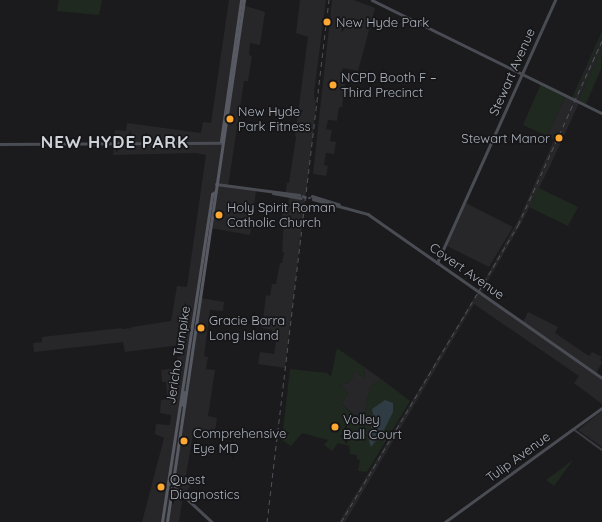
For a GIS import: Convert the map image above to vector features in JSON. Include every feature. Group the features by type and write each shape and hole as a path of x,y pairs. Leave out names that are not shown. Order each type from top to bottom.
{"main road":[{"name":"Jericho Turnpike","path":"222,143 229,77 242,0"},
{"name":"Jericho Turnpike","path":"167,522 212,194 216,184 242,0"},
{"path":"372,0 602,113"},
{"name":"Stewart Avenue","path":"437,263 555,0"},
{"path":"229,77 231,84"},
{"path":"0,144 222,143"},
{"path":"216,184 302,197"},
{"name":"Covert Avenue","path":"311,198 368,214 602,378"},
{"name":"Jericho Turnpike","path":"162,522 208,230"},
{"path":"183,382 182,404 184,406"},
{"name":"Tulip Avenue","path":"445,522 574,429 602,407"},
{"path":"169,482 212,522"}],"street":[{"path":"574,429 602,450"}],"shaded area":[{"path":"59,0 102,0 99,15 57,11"},
{"path":"229,0 244,0 243,5 265,12 260,45 250,43 249,55 252,56 248,81 244,81 228,187 256,191 250,235 211,228 201,298 224,302 223,311 210,310 204,356 208,357 206,369 215,370 208,416 217,418 216,426 213,434 194,428 185,481 190,486 183,496 179,522 142,522 164,438 155,434 156,424 170,425 171,415 160,413 161,400 168,399 169,395 167,395 166,382 162,382 161,370 178,368 177,357 181,356 180,345 125,352 123,342 34,352 33,343 42,342 42,337 132,328 171,321 177,286 187,287 206,155 196,153 113,155 115,130 126,131 127,123 201,133 203,122 211,123"},
{"path":"300,0 326,0 314,93 316,101 314,126 285,368 258,364 260,352 274,354 276,342 271,341 272,330 262,328 266,295 270,296 272,284 276,284 280,263 282,263 284,252 282,252 284,218 282,217 283,206 288,206 289,196 285,196 287,183 289,183 296,137 308,37 296,33"},
{"path":"332,0 354,0 375,8 358,71 343,68 340,83 345,84 342,107 339,107 337,121 328,120 326,129 332,130 330,141 336,142 334,154 326,153 324,165 328,166 326,176 313,174"},
{"path":"602,31 602,37 574,99 572,98"},
{"path":"602,37 602,47 578,100 580,101 550,166 522,222 481,293 523,322 528,312 558,327 555,333 589,356 592,352 602,357 600,360 602,362 596,374 602,379 602,404 574,383 579,376 474,304 345,522 339,522 477,293 520,217 554,140 547,136 566,95 574,99"},
{"path":"602,47 601,69 586,104 578,101"},
{"path":"541,84 565,97 547,136 523,125"},
{"path":"539,188 578,207 568,226 529,207"},
{"path":"464,202 513,227 489,267 445,245"},
{"path":"337,348 364,367 365,379 356,372 348,384 343,383 341,386 348,394 341,403 354,416 365,411 370,387 381,379 410,401 367,472 358,471 360,460 357,459 357,455 350,454 349,446 338,443 332,451 324,445 328,440 302,433 291,446 282,440 290,369 327,373 331,377"},
{"path":"364,367 381,379 370,387 365,411 355,416 341,403 348,394 341,386 343,383 348,384 356,372 365,379"},
{"path":"385,400 393,403 393,412 383,432 371,447 369,441 373,414 372,409"},
{"path":"602,411 602,447 578,430"},
{"path":"573,460 554,486 546,480"}],"railway":[{"path":"267,522 329,0"},
{"path":"341,522 518,225 602,41"}],"place":[{"name":"New Hyde Park","path":"327,22"},
{"name":"NCPD Booth F – Third Precinct","path":"333,85"},
{"name":"New Hyde Park Fitness","path":"230,119"},
{"name":"Stewart Manor","path":"559,138"},
{"name":"Holy Spirit Roman Catholic Church","path":"219,215"},
{"name":"Gracie Barra Long Island","path":"201,328"},
{"name":"Volley Ball Court","path":"335,427"},
{"name":"Comprehensive Eye MD","path":"184,441"},
{"name":"Quest Diagnostics","path":"161,487"}],"district":[{"name":"NEW HYDE PARK","path":"115,142"}]}
